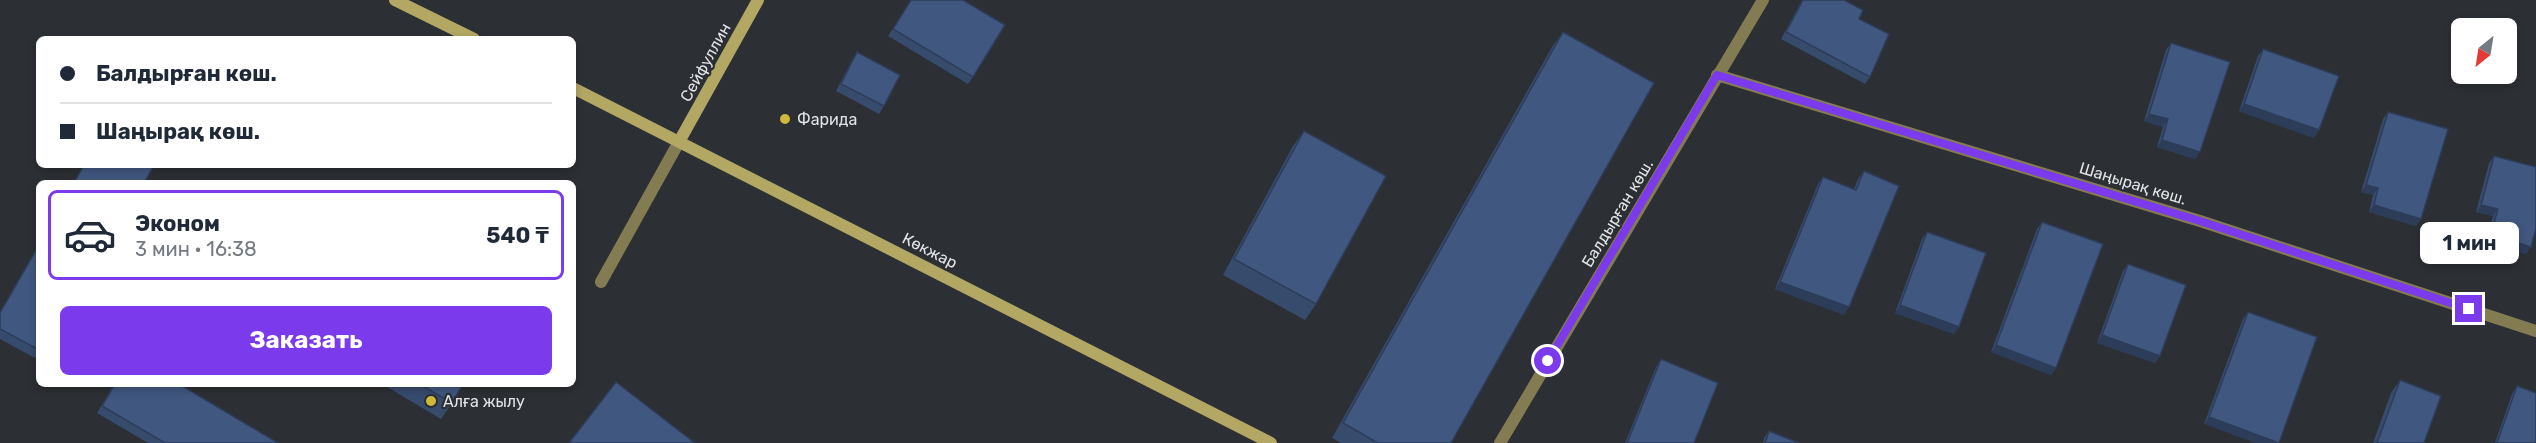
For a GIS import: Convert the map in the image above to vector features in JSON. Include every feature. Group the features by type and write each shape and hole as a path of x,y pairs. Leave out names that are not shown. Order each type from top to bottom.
{"street":[{"path":"395,0 468,36"},
{"name":"Сейфуллин","path":"680,140 758,0"},
{"name":"Балдырған көш.","path":"1500,443 1763,0"},
{"name":"Шаңырақ көш.","path":"1717,75 2200,221 2536,331"},
{"name":"Көкжар","path":"576,89 680,140 1271,443"},
{"path":"601,282 680,140"}],"building":[{"path":"911,0 963,0 1005,25 973,77 893,29"},
{"path":"1803,0 1844,0 1863,10 1859,19 1889,34 1870,77 1786,32"},
{"path":"1563,32 1654,83 1451,443 1378,443 1343,423"},
{"path":"2171,43 2230,62 2200,152 2162,140 2168,119 2149,114"},
{"path":"2263,49 2339,76 2319,130 2244,104"},
{"path":"857,52 900,75 884,106 841,84"},
{"path":"2388,112 2448,129 2421,219 2374,205 2378,188 2366,185"},
{"path":"1304,131 1386,176 1316,304 1234,259"},
{"path":"2494,156 2536,167 2536,228 2531,247 2491,234 2498,209 2481,205"},
{"path":"82,168 152,168 146,180 76,180"},
{"path":"1864,171 1899,186 1849,307 1780,282 1823,177 1856,190"},
{"path":"2042,222 2103,244 2056,368 1996,345"},
{"path":"1927,232 1986,253 1959,327 1900,305"},
{"path":"36,250 36,348 0,329 0,313"},
{"path":"2128,264 2186,285 2160,356 2102,335"},
{"path":"2248,312 2317,337 2279,443 2209,417"},
{"path":"1661,359 1718,383 1694,443 1627,443"},
{"path":"2400,380 2441,396 2424,443 2377,443"},
{"path":"616,382 695,443 569,443"},
{"path":"2517,386 2536,393 2536,443 2497,443"},
{"path":"113,387 184,387 278,443 165,443 102,406"},
{"path":"424,387 461,387 452,403"},
{"path":"1769,431 1799,443 1765,443"}],"place":[{"name":"Фарида","path":"785,119"},
{"name":"Алға жылу","path":"431,401"}],"route":[{"path":"1548,361 1717,75 2200,221 2469,309"}]}
